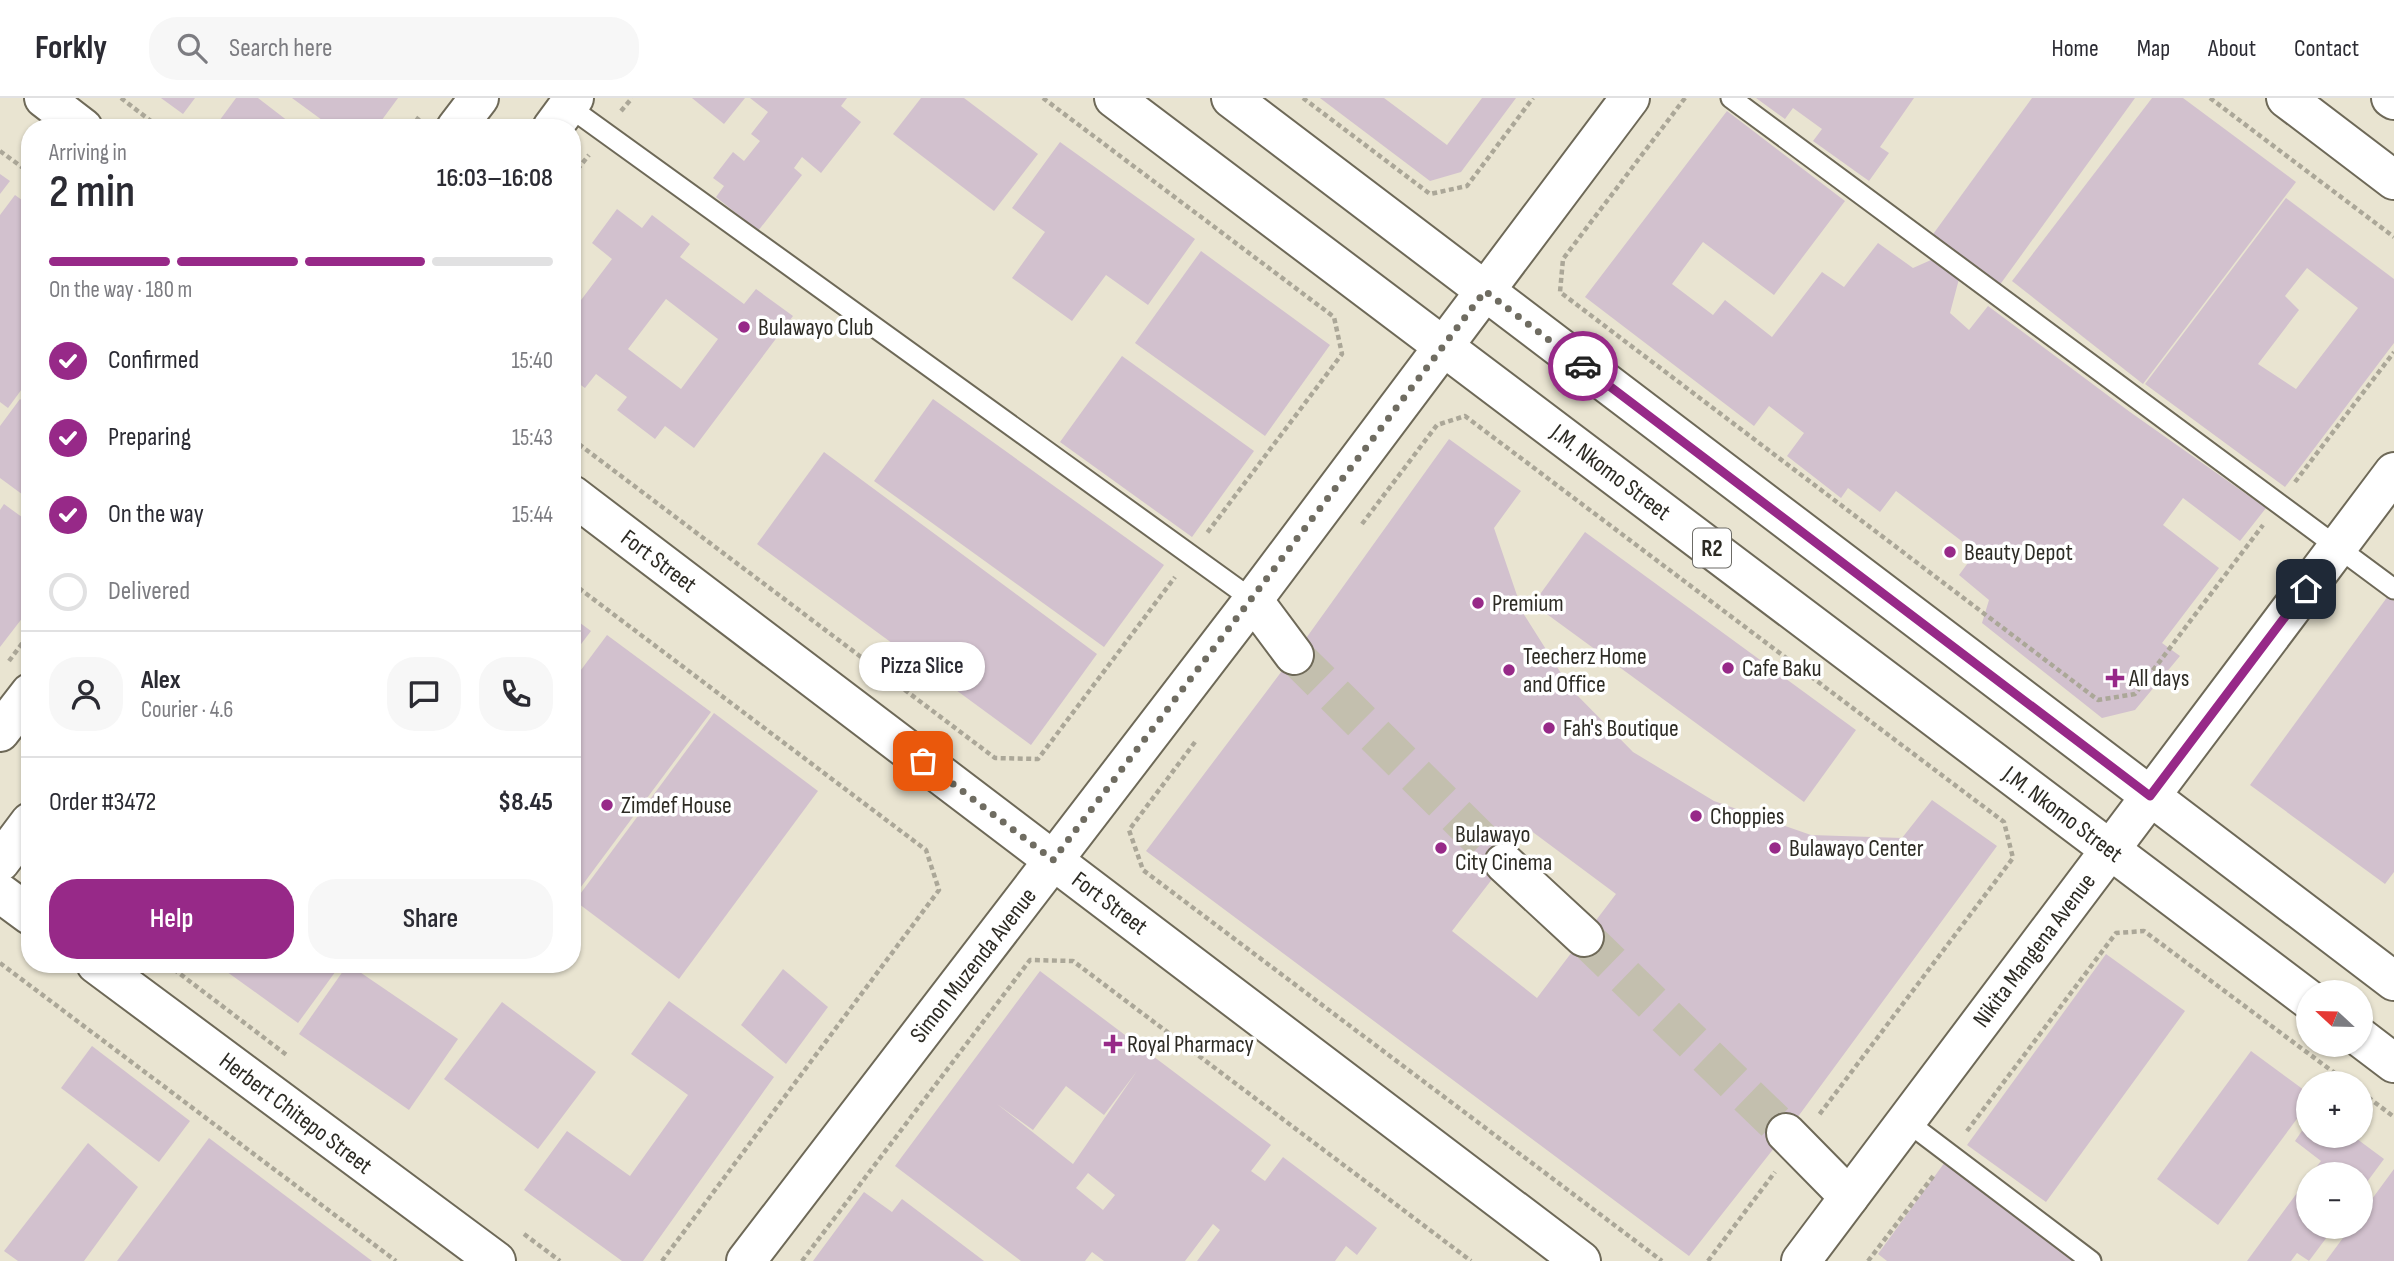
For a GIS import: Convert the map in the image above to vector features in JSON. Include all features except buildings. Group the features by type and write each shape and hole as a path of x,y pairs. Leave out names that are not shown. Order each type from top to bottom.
{"main road":[{"path":"44,98 71,119"},
{"path":"463,119 479,98"},
{"name":"J.M. Nkomo Street","path":"1114,98 2296,990"},
{"path":"1231,98 2150,796 2391,971"},
{"name":"Simon Muzenda Avenue","path":"746,1261 1253,600 1630,98"},
{"path":"2286,98 2394,180"},
{"name":"Nikita Mangena Avenue","path":"1801,1261 2394,472"},
{"name":"Fort Street","path":"581,502 1581,1261"},
{"path":"1253,600 1294,655"},
{"path":"0,732 21,705"},
{"path":"0,862 21,834"},
{"path":"1504,863 1584,937"},
{"path":"0,893 21,908"},
{"name":"Herbert Chitepo Street","path":"108,973 496,1261"},
{"path":"2373,1047 2394,1063"},
{"path":"1791,1139 1849,1197"}],"lane":[{"path":"1731,98 2394,589"},
{"path":"581,122 1253,600"},
{"path":"1906,1121 2091,1261"}],"path":[{"path":"121,98 148,119"},
{"path":"581,446 995,758 1038,759 1342,354 1334,317 1043,98"},
{"path":"1303,98 1430,194 1467,186 1533,98"},
{"path":"1685,98 1563,259 1560,292 2098,700 2135,694 2394,352"},
{"path":"2210,98 2394,237"},
{"path":"0,151 21,166"},
{"path":"1353,535 1437,425 1465,416 2004,822 2013,858 1791,1139 1709,1261"},
{"path":"581,590 926,850 939,890 662,1261"},
{"path":"7,663 21,645"},
{"path":"1203,732 1129,830 1143,870 1662,1261"},
{"path":"1868,1261 2116,933 2144,931 2332,1071"},
{"path":"802,1261 1030,960 1073,961 1471,1261"},
{"path":"0,963 396,1261"},
{"path":"2373,1102 2394,1117"}],"tunnel":[{"path":"1294,655 1504,863"},
{"path":"1584,937 1786,1133"}],"way so far":[{"path":"923,761 1053,860 1485,291 1583,366"}],"place":[{"name":"Bulawayo Club","path":"744,327"},
{"name":"Beauty Depot","path":"1950,552"},
{"name":"Premium","path":"1478,603"},
{"name":"Cafe Baku","path":"1728,668"},
{"name":"Teecherz Home and Office","path":"1509,670"},
{"name":"All days","path":"2115,678"},
{"name":"Fah's Boutique","path":"1549,728"},
{"name":"Pizza Slice","path":"923,761"},
{"name":"Zimdef House","path":"607,805"},
{"name":"Choppies","path":"1696,816"},
{"name":"Bulawayo City Cinema","path":"1441,848"},
{"name":"Bulawayo Center","path":"1775,848"},
{"name":"Royal Pharmacy","path":"1113,1044"}],"route":[{"path":"1583,366 2150,796 2306,589"}]}
